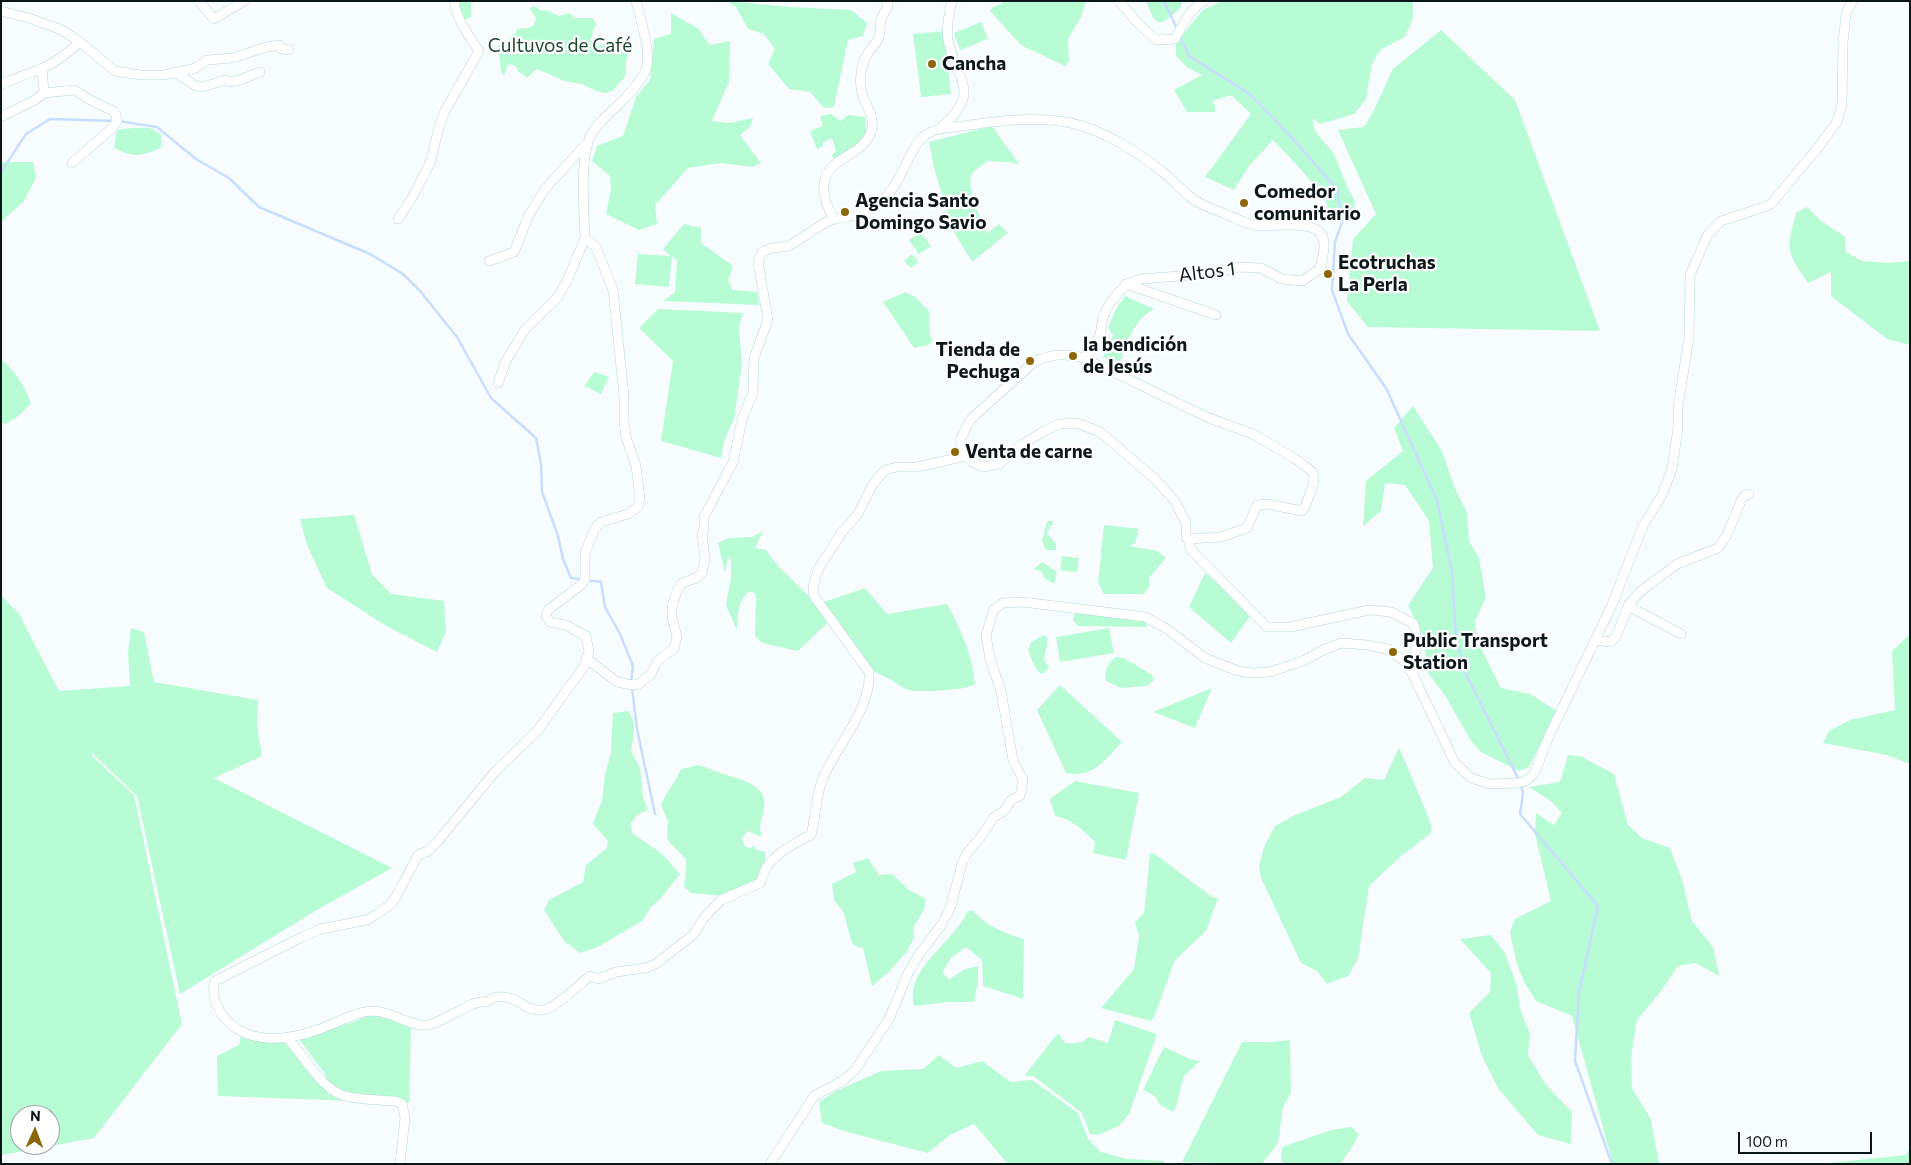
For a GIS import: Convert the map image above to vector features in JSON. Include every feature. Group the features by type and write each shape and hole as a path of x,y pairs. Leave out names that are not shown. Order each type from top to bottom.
{"street":[{"path":"198,1 214,18 244,1"},
{"path":"398,219 412,198 430,163 444,113 479,51 466,33 455,9 454,1"},
{"path":"498,383 506,361 526,328 557,298 570,274 585,238 584,188 586,152 590,139 594,130 634,89 645,71 647,57 636,1"},
{"path":"836,219 827,208 822,188 828,171 837,162 862,148 871,132 873,122 861,89 860,68 868,52 878,39 882,18 888,6 887,1"},
{"path":"939,129 950,120 964,97 965,85 948,39 948,18 952,1"},
{"path":"1119,1 1156,40 1175,39 1189,13 1204,1"},
{"path":"770,1164 814,1096 844,1080 856,1070 889,1019 909,971 942,924 951,906 962,863 968,852 981,837 993,818 1005,810 1011,800 1020,796 1023,780 1013,760 1001,691 990,659 986,635 994,609 1003,603 1023,602 1146,617 1167,629 1205,658 1238,671 1254,673 1270,672 1303,661 1340,643 1367,644 1388,649 1405,662 1413,675 1455,764 1472,778 1490,784 1521,782 1534,774 1550,734 1596,640 1643,526 1662,495 1672,469 1678,428 1678,407 1689,337 1690,275 1708,234 1721,221 1770,205 1817,150 1837,122 1842,104 1843,42 1846,14 1852,1"},
{"path":"1,11 52,26 80,42 115,71 149,76 196,68 207,60 233,58 266,46 279,45 280,48 289,50"},
{"path":"1,85 26,73 42,68 70,52 80,42"},
{"path":"42,68 44,93"},
{"path":"176,72 196,86 203,87 225,80 230,82 240,80 260,72"},
{"path":"1,117 44,93 74,90 115,112 117,121 111,129 72,163"},
{"name":"Altos 1","path":"586,658 617,682 632,685 639,684 651,674 658,660 674,649 677,637 672,617 672,606 677,591 682,584 702,573 705,559 702,535 704,517 733,462 742,420 753,392 754,358 768,320 758,262 762,252 772,248 789,246 826,222 855,215 876,207 899,178 916,144 922,138 939,129 1028,119 1072,124 1105,134 1132,149 1166,174 1189,197 1215,210 1254,225 1287,226 1300,224 1315,228 1321,234 1325,245 1320,269 1302,281 1282,279 1260,268 1239,267 1204,274 1141,279 1126,284"},
{"path":"489,261 514,252 529,215 545,189 590,139"},
{"path":"585,238 596,247 612,290 624,396 626,436 636,466 640,498 638,507 628,514 606,519 595,528 585,553 584,582 548,610 546,616 550,622 566,625 586,636 589,651 585,665 538,730 494,773 438,841 428,851 418,855 398,895 391,904 367,920 321,929 302,936 215,981 212,986 214,997 222,1015 240,1032 262,1039 286,1037 315,1031 356,1015 373,1011 392,1014 418,1026 431,1024 474,1004 498,997 514,998 534,1011 548,1008 590,976 598,979 616,972 646,968 657,963 694,934 703,919 721,900 760,883 767,867 776,858 799,840 811,835 823,777 847,738 869,687 869,672 814,596 813,586 819,568 842,532 858,514 872,484 886,470 897,467 917,467 966,456"},
{"path":"1084,358 1096,346 1103,317 1110,302 1126,284 1216,315"},
{"path":"1188,539 1221,537 1247,528 1258,505 1266,504 1302,511 1314,482 1313,472 1294,458 1253,434 1209,418 1084,358 1075,356 1045,356 1034,362 970,420 960,440 966,456 983,467 999,464 1023,444 1060,424 1078,423 1100,432 1154,478 1174,500 1186,522 1186,538 1191,550 1267,627 1290,627 1369,610 1391,612 1414,624 1417,643 1413,675"},
{"path":"1596,640 1610,642 1616,637 1628,606 1641,591 1677,564 1718,548 1727,536 1744,496 1749,494"},
{"path":"1628,606 1681,634"},
{"path":"286,1037 299,1050 315,1073 330,1088 343,1095 396,1101 402,1104 405,1118 400,1164"}],"green space":[{"path":"457,1 471,1 471,17 465,20"},
{"path":"727,1 851,10 867,23 863,36 848,40 834,107 824,108 810,92 789,89 768,64 775,49 764,34 748,29 736,7"},
{"path":"1003,1 1086,1 1081,17 1068,39 1069,62 1065,66 1021,45 990,11 993,7 1002,4"},
{"path":"1146,1 1182,1 1181,8 1163,22 1158,22 1153,18"},
{"path":"1222,1 1413,1 1413,18 1405,37 1380,50 1372,64 1366,99 1354,114 1320,124 1312,118 1315,131 1334,154 1355,201 1353,220 1342,222 1327,216 1327,205 1324,198 1273,140 1249,166 1234,190 1205,177 1251,114 1231,95 1212,101 1215,106 1215,112 1187,112 1174,90 1202,75 1188,68 1176,56 1176,43 1203,10"},
{"name":"Cultuvos de Café","path":"533,6 541,11 545,10 559,16 569,13 575,18 593,18 597,26 594,28 590,40 596,47 604,44 630,46 624,78 612,91 605,93 596,91 582,84 565,81 537,69 527,78 518,71 516,66 508,64 504,76 501,71 498,46 502,43 508,43 512,34 515,34 517,29 529,28 534,25 536,18 530,9"},
{"path":"671,13 699,29 709,45 730,41 729,82 712,121 729,123 753,118 750,127 740,135 761,163 753,167 721,163 688,168 655,205 657,224 639,230 606,214 611,189 610,176 592,161 597,146 623,136 636,97 650,80 654,39 671,34"},
{"path":"981,22 988,39 960,50 954,33"},
{"path":"1441,30 1515,100 1600,331 1368,327 1347,301 1353,239 1376,214 1338,130 1364,127 1393,69"},
{"name":"Cancha","path":"944,31 951,94 921,97 913,34"},
{"path":"831,114 841,121 848,115 865,117 866,130 865,137 858,145 833,159 832,155 836,151 832,138 823,142 823,146 817,149 810,131 823,126 820,116"},
{"path":"992,126 1019,164 987,161 972,174 970,180 972,195 986,234 999,224 1008,233 972,262 954,232 935,172 929,142"},
{"path":"150,128 161,134 161,148 148,153 133,155 114,148 117,130"},
{"path":"1,162 33,162 36,178 24,201 1,222"},
{"path":"1807,207 1820,220 1845,237 1846,252 1862,261 1888,263 1910,261 1910,345 1887,339 1831,296 1831,272 1808,283 1795,264 1790,250 1796,213"},
{"path":"684,224 701,228 701,243 733,266 728,280 732,290 757,292 759,305 663,301 675,292 677,261 672,256 669,287 635,284 638,254 671,256 663,249"},
{"path":"920,232 931,246 919,254 909,240"},
{"path":"912,254 918,262 911,268 904,261"},
{"path":"905,292 914,296 929,311 929,332 933,341 928,345 914,348 883,302"},
{"path":"1125,296 1154,309 1136,326 1128,340 1119,365 1103,357 1113,335 1108,328 1116,309"},
{"path":"658,309 743,313 739,327 742,364 734,419 725,438 721,458 661,441 673,361 639,328"},
{"path":"1,359 19,379 31,403 18,416 6,424 1,423"},
{"path":"594,372 609,377 601,394 584,386"},
{"path":"1413,406 1442,451 1455,489 1467,512 1469,541 1479,558 1486,598 1475,621 1477,640 1501,688 1530,694 1557,711 1529,767 1519,771 1481,752 1471,741 1446,697 1428,673 1423,636 1408,605 1433,568 1429,521 1405,485 1385,483 1381,511 1363,526 1366,481 1403,451 1394,428"},
{"path":"354,515 372,574 391,594 444,601 446,632 437,652 388,627 327,588 307,545 300,519"},
{"path":"1047,521 1054,521 1047,533 1056,544 1056,550 1046,550 1042,541"},
{"path":"1104,525 1139,529 1135,543 1130,546 1157,551 1166,558 1149,578 1150,585 1144,594 1104,594 1098,583"},
{"path":"763,531 755,548 766,550 778,566 810,597 828,622 798,651 762,643 755,636 756,594 750,591 740,604 737,630 726,605 731,577 731,560 728,557 725,573 718,543 728,538 752,537"},
{"path":"1062,556 1079,558 1077,572 1060,570"},
{"path":"1042,562 1057,572 1054,584 1044,578 1042,572 1034,569"},
{"path":"1205,573 1232,596 1250,616 1231,643 1189,607"},
{"path":"865,588 887,614 947,604 965,643 972,664 975,685 959,689 914,691 905,689 868,668 824,602"},
{"path":"1,595 19,614 59,691 130,686 128,653 131,628 144,632 154,682 258,700 257,725 262,756 214,778 392,868 315,911 180,994 137,796 91,752 93,757 134,795 182,1024 94,1138 60,1144 60,1105 10,1105 10,1153 1,1155"},
{"path":"1075,613 1146,620 1147,627 1078,626 1073,620"},
{"path":"1109,628 1114,653 1060,662 1056,637"},
{"path":"1910,634 1910,764 1887,755 1823,743 1829,731 1850,720 1895,710 1892,651"},
{"path":"1044,635 1048,639 1044,660 1049,668 1042,674 1035,667 1028,650 1031,642"},
{"path":"1116,657 1124,658 1152,675 1154,680 1147,686 1121,688 1106,681 1105,673 1107,668"},
{"path":"1060,685 1122,742 1104,761 1091,771 1075,774 1066,773 1037,710"},
{"path":"1212,688 1195,728 1153,712"},
{"path":"628,711 634,726 631,751 640,768 643,797 648,810 637,815 631,823 632,833 661,853 680,874 661,898 651,907 642,921 598,947 580,953 564,941 544,910 549,900 583,882 586,865 607,848 608,841 593,824 602,800 605,775 611,752 613,713"},
{"path":"1399,747 1430,821 1432,832 1400,857 1369,886 1358,959 1348,976 1327,984 1317,971 1301,963 1261,878 1259,865 1264,847 1275,826 1295,815 1341,797 1365,778 1384,780"},
{"path":"1568,755 1580,756 1614,774 1628,825 1642,838 1670,848 1682,880 1692,921 1713,947 1719,976 1696,963 1678,966 1662,990 1637,1020 1631,1056 1632,1088 1651,1120 1659,1164 1613,1164 1572,1016 1536,1001 1524,982 1516,961 1510,932 1515,919 1551,901 1535,834 1536,813 1554,825 1562,813 1552,802 1529,787 1560,782"},
{"path":"698,765 750,783 761,793 764,800 760,824 762,834 760,836 749,830 742,838 745,847 751,848 754,846 757,850 765,852 765,865 760,879 725,896 691,893 684,887 686,859 667,838 668,821 661,805 681,769"},
{"path":"1075,781 1139,793 1126,860 1093,853 1095,842 1082,829 1072,822 1055,816 1050,799"},
{"path":"1150,854 1155,854 1212,897 1218,898 1206,931 1175,960 1151,1021 1101,1008 1134,969 1139,936 1135,922 1144,913"},
{"path":"868,858 879,875 892,874 909,890 926,899 924,910 913,928 914,937 908,950 891,970 872,986 863,948 857,947 852,943 843,911 834,900 832,884 856,872 853,863"},
{"path":"972,910 977,916 996,928 1024,939 1023,999 983,986 982,960 966,947 952,957 942,972 949,980 963,970 978,966 978,981 974,1002 948,1002 914,1006 913,992 923,967 961,923 967,912"},
{"path":"1491,935 1505,953 1517,986 1520,1009 1530,1034 1528,1055 1546,1085 1572,1112 1571,1144 1538,1135 1498,1088 1482,1056 1469,1013 1490,992 1491,973 1460,939"},
{"path":"373,1014 395,1017 411,1027 409,1103 218,1096 217,1056 239,1045 241,1036 285,1040 325,1087 329,1097 326,1075 298,1038 350,1023"},
{"path":"1115,1020 1157,1034 1129,1114 1119,1126 1098,1135 1090,1134 1082,1113 1033,1076 1024,1076 1058,1033 1066,1044 1082,1042 1089,1037 1108,1043"},
{"path":"1290,1040 1291,1093 1283,1107 1278,1143 1262,1164 1182,1162 1242,1042"},
{"path":"1164,1047 1190,1059 1200,1061 1184,1076 1173,1112 1160,1105 1155,1096 1143,1090"},
{"path":"939,1055 956,1068 982,1061 1011,1082 1032,1080 1078,1113 1088,1139 1101,1152 1127,1159 1164,1161 1164,1164 1008,1164 974,1124 950,1135 928,1153 847,1132 822,1123 819,1102 836,1091 881,1071 923,1069"},
{"path":"1351,1127 1359,1134 1340,1164 1284,1164 1281,1160 1282,1147 1331,1130"},
{"path":"1910,1147 1910,1164 1820,1164 1906,1155"}],"waterway":[{"path":"1164,1 1178,31"},
{"path":"1180,36 1189,56 1250,94 1337,189 1342,222 1335,242 1332,290 1348,334 1386,388 1437,500 1452,572 1456,637 1465,672 1519,780"},
{"path":"1,172 26,134 50,119 118,121 157,127 196,159 229,178 259,207 370,254 403,274 420,291 457,337 491,398 536,438 541,464 542,492 558,536 563,559 571,578 601,582 605,607 620,634 633,666 631,682"},
{"path":"632,688 637,729 655,814"},
{"path":"1521,785 1523,793 1520,814 1598,906 1579,992 1575,1061 1612,1164"}],"place":[{"name":"Cancha","path":"932,64"},
{"name":"Comedor comunitario","path":"1244,203"},
{"name":"Agencia Santo Domingo Savio","path":"845,212"},
{"name":"Ecotruchas La Perla","path":"1328,274"},
{"name":"la bendición de Jesús","path":"1073,356"},
{"name":"Tienda de Pechuga","path":"1030,361"},
{"name":"Venta de carne","path":"955,452"},
{"name":"Public Transport Station","path":"1393,652"}]}
